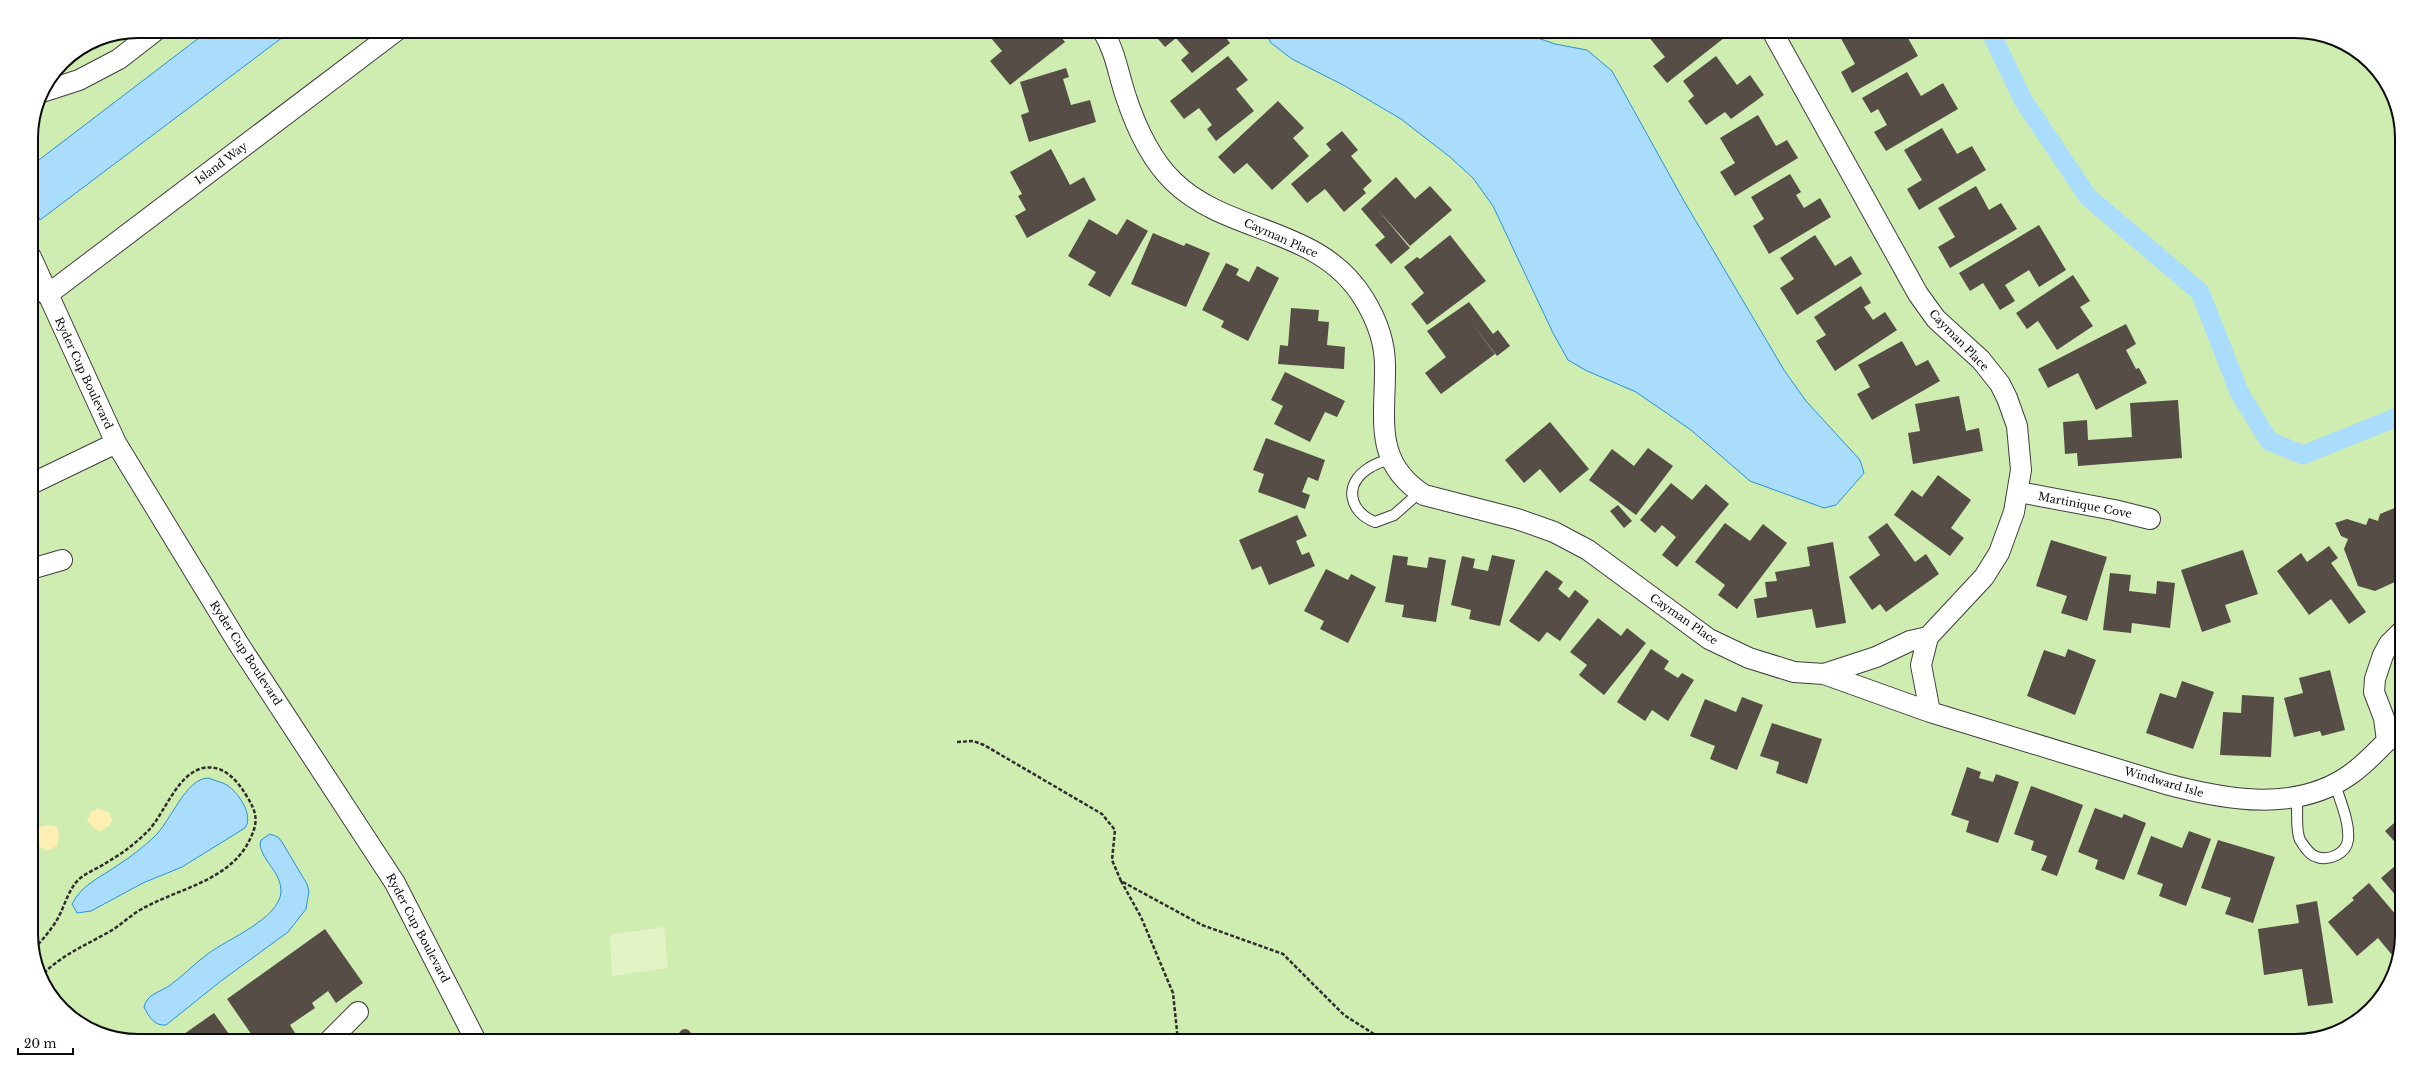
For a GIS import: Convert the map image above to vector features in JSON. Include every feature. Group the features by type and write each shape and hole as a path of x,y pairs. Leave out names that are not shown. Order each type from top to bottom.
{"street":[{"path":"50,89 79,80 113,62 146,38"},
{"name":"Island Way","path":"47,295 387,38"},
{"name":"Cayman Place","path":"1106,38 1119,66 1134,121 1148,148 1174,182 1198,200 1321,254 1345,274 1364,298 1377,326 1383,348 1385,371 1382,424 1392,458 1402,477 1420,492 1517,519 1554,532 1588,550 1709,639 1749,658 1794,672 1824,674 1876,657 1910,641 1928,638 1984,577 1999,553 2010,526 2019,492 2021,470 2020,441 2007,398 1986,366 1936,319 1918,294 1776,38"},
{"name":"Ryder Cup Boulevard","path":"38,274 116,443 238,643 395,883 472,1034"},
{"path":"38,481 116,443"},
{"name":"Martinique Cove","path":"2019,492 2114,510 2150,519"},
{"path":"38,567 62,560"},
{"path":"1928,638 1920,665 1930,712"},
{"name":"Windward Isle","path":"1824,674 1930,712 2205,794 2244,799 2297,797 2335,784 2363,764 2394,738 2374,692 2375,679 2383,655 2395,639"},
{"path":"336,1034 358,1012"}],"lane":[{"path":"1392,458 1369,468 1358,478 1352,491 1355,505 1364,518 1376,522 1394,515 1420,492"},
{"path":"2297,797 2299,838 2306,850 2316,857 2331,858 2342,852 2348,842 2348,830 2335,784"}],"path":[{"path":"958,742 972,741 984,745 1102,814 1115,830 1112,860 1121,881 1141,917 1173,992 1177,1034"},
{"path":"38,944 51,929 66,897 78,880 109,861 148,832 181,785 191,774 202,768 213,767 224,770 244,792 257,815 257,825 243,854 233,864 177,894 140,910 108,932 75,948 55,962 45,972"},
{"path":"1121,881 1202,925 1282,954 1344,1015 1374,1034"}],"green space":[{"path":"131,38 2302,38 2327,43 2345,51 2366,67 2374,77 2382,88 2387,99 2392,112 2395,131 2395,941 2392,960 2387,973 2382,984 2370,1000 2345,1021 2321,1031 2295,1034 131,1034 112,1031 99,1026 88,1021 67,1005 51,984 41,960 38,941 38,131 43,106 46,99 51,88 67,67 94,48 106,43"},
{"path":"664,927 668,968 612,976 610,935"}],"sand":[{"path":"98,809 109,812 112,820 109,826 100,831 94,828 87,821 91,812"},
{"path":"46,825 56,826 59,833 57,846 47,851 38,845 38,829"}],"water":[{"path":"199,38 282,38 40,220 38,216 38,161"},
{"path":"1268,38 1538,38 1555,44 1587,50 1612,71 1684,201 1784,370 1806,401 1860,460 1864,473 1836,505 1824,508 1750,481 1691,430 1636,392 1585,370 1568,360 1553,333 1493,206 1473,178 1450,157 1401,119 1345,86 1292,59 1271,43"},
{"path":"209,778 227,785 236,793 244,805 248,817 245,828 182,867 143,883 91,911 77,913 72,904 81,891 150,841 160,830 179,802 193,785 201,780"},
{"path":"270,834 278,837 282,842 307,884 309,891 306,909 288,932 221,981 166,1025 158,1024 150,1017 144,1007 148,999 174,982 209,953 263,919 279,901 281,891 278,878 265,857 260,845 261,840"}],"building":[{"path":"991,38 1062,38 1065,42 1010,85 990,61 1002,51"},
{"path":"1157,38 1176,38 1165,47"},
{"path":"1176,38 1226,38 1230,43 1192,73 1181,60 1189,53"},
{"path":"1650,38 1724,38 1667,83 1653,66 1665,57"},
{"path":"1841,38 1908,38 1918,56 1852,93 1841,72 1855,64"},
{"path":"1228,56 1248,80 1236,89 1254,111 1216,141 1207,129 1212,125 1199,108 1184,119 1170,101"},
{"path":"1716,56 1737,85 1750,75 1764,95 1731,119 1725,112 1706,125 1688,101 1694,96 1683,81"},
{"path":"1066,68 1069,77 1063,79 1071,105 1090,100 1096,122 1029,142 1021,115 1029,112 1020,82"},
{"path":"1907,72 1921,96 1943,83 1958,109 1886,151 1874,132 1887,125 1878,109 1871,113 1862,98"},
{"path":"1278,101 1304,128 1293,138 1309,156 1272,190 1247,163 1234,174 1218,157"},
{"path":"1758,115 1776,146 1787,140 1798,158 1735,196 1720,172 1735,163 1720,138"},
{"path":"1942,128 1957,154 1972,146 1986,170 1919,210 1907,189 1922,180 1904,150"},
{"path":"1342,131 1358,150 1351,156 1372,181 1363,189 1366,193 1344,212 1325,189 1307,203 1291,184 1331,150 1326,144"},
{"path":"1051,149 1070,185 1084,177 1096,200 1027,238 1015,216 1026,210 1018,196 1022,194 1010,172"},
{"path":"1790,174 1801,192 1796,195 1804,208 1820,198 1831,217 1769,254 1753,226 1764,219 1751,197"},
{"path":"1396,177 1415,199 1430,186 1452,210 1410,246 1378,210 1410,248 1391,264 1375,245 1385,237 1361,209"},
{"path":"1976,186 1989,210 2001,203 2017,229 1950,268 1938,247 1955,237 1938,208"},
{"path":"1089,219 1117,235 1127,219 1148,231 1110,297 1088,285 1096,272 1068,256"},
{"path":"2039,225 2066,270 2039,287 2029,270 2005,285 2015,301 2000,310 1983,283 1970,291 1959,273"},
{"path":"1153,233 1184,246 1186,243 1210,253 1186,307 1131,284"},
{"path":"1450,235 1486,281 1427,325 1411,304 1424,293 1404,267 1417,257 1420,259"},
{"path":"1815,235 1835,266 1851,256 1862,274 1797,315 1780,288 1794,279 1780,258"},
{"path":"1226,263 1239,269 1236,275 1249,282 1257,266 1279,278 1248,341 1221,327 1224,321 1202,310"},
{"path":"2073,275 2090,301 2080,307 2093,326 2057,350 2038,321 2027,329 2016,313"},
{"path":"1861,286 1871,303 1864,307 1873,320 1885,312 1897,330 1835,371 1816,341 1826,335 1814,317"},
{"path":"1469,302 1493,334 1498,330 1510,346 1497,356 1469,320 1495,354 1441,394 1425,373 1446,357 1427,331"},
{"path":"1291,308 1319,310 1318,321 1329,322 1327,345 1345,347 1344,369 1278,364 1280,345 1288,346"},
{"path":"2126,324 2136,344 2126,350 2136,369 2139,368 2147,383 2096,410 2078,373 2048,388 2038,369"},
{"path":"1902,341 1916,366 1928,360 1940,381 1872,420 1857,394 1870,387 1858,365"},
{"path":"1285,372 1345,401 1337,417 1325,412 1310,442 1274,424 1283,406 1271,400"},
{"path":"1959,396 1966,431 1979,428 1983,451 1913,464 1908,433 1920,431 1915,404"},
{"path":"2178,400 2182,458 2078,466 2077,453 2065,454 2063,422 2087,420 2088,440 2132,437 2130,403"},
{"path":"1550,422 1589,469 1560,493 1540,469 1524,483 1505,460"},
{"path":"1266,438 1325,460 1318,481 1308,477 1302,492 1310,495 1305,509 1258,492 1264,474 1253,470"},
{"path":"1648,448 1673,466 1636,515 1589,480 1612,449 1634,466"},
{"path":"1938,475 1971,500 1951,528 1964,538 1950,556 1894,515 1912,490 1922,497"},
{"path":"1671,483 1692,500 1706,484 1729,504 1677,567 1662,555 1676,537 1662,525 1655,533 1640,520"},
{"path":"1618,505 1632,521 1624,528 1610,511"},
{"path":"2395,508 2395,582 2375,591 2358,586 2344,549 2348,539 2341,536 2335,523 2347,519 2366,525 2369,518 2378,521 2380,514"},
{"path":"1297,515 1307,536 1296,541 1302,555 1309,552 1315,566 1269,585 1261,566 1252,570 1239,540"},
{"path":"1725,523 1750,541 1763,524 1787,543 1737,609 1718,595 1725,585 1695,562"},
{"path":"1887,523 1915,562 1926,554 1939,574 1886,612 1880,604 1872,610 1849,577 1880,555 1868,537"},
{"path":"2051,540 2107,557 2087,621 2061,613 2067,596 2036,586"},
{"path":"1833,542 1846,623 1816,628 1812,609 1757,618 1754,599 1767,597 1765,582 1777,581 1775,572 1810,566 1807,547"},
{"path":"2329,546 2338,558 2331,563 2366,612 2349,624 2331,599 2309,615 2277,571 2301,553 2307,562"},
{"path":"2243,550 2258,594 2225,605 2231,622 2202,632 2181,570"},
{"path":"1393,555 1408,557 1407,565 1427,568 1429,557 1446,560 1436,622 1402,617 1404,605 1385,602"},
{"path":"1492,555 1515,560 1500,626 1469,619 1471,610 1451,605 1462,556 1475,559 1473,568 1488,571"},
{"path":"1326,569 1348,580 1351,574 1376,587 1348,643 1320,629 1324,621 1304,611"},
{"path":"1546,570 1563,582 1558,589 1569,598 1575,590 1589,601 1560,641 1547,632 1539,642 1509,621"},
{"path":"2110,573 2131,575 2129,591 2156,594 2157,581 2175,583 2170,628 2132,623 2131,633 2103,630"},
{"path":"1598,618 1621,636 1627,628 1646,643 1604,695 1579,675 1587,665 1570,652"},
{"path":"1651,649 1669,661 1664,669 1678,678 1682,673 1694,680 1668,721 1652,710 1645,721 1617,702"},
{"path":"2068,649 2096,660 2075,715 2027,696 2044,650 2065,657"},
{"path":"2330,670 2345,730 2322,736 2320,731 2294,737 2284,698 2303,693 2299,678"},
{"path":"2182,681 2214,692 2193,749 2146,733 2160,693 2176,698"},
{"path":"2242,695 2274,697 2271,757 2220,755 2223,712 2241,713"},
{"path":"1742,697 1763,705 1737,770 1710,759 1715,746 1690,736 1705,699 1736,712"},
{"path":"1772,723 1822,739 1807,784 1776,773 1779,762 1760,756"},
{"path":"1967,767 1981,772 1979,778 1993,782 1996,774 2019,782 1998,843 1966,832 1969,821 1951,815"},
{"path":"2031,786 2083,805 2057,876 2041,870 2047,856 2031,850 2034,841 2014,834"},
{"path":"2095,808 2122,818 2124,814 2146,823 2124,880 2095,869 2098,860 2078,852"},
{"path":"2395,822 2395,842 2385,831"},
{"path":"2189,831 2211,839 2186,906 2159,896 2163,884 2137,874 2151,836 2182,848"},
{"path":"2218,840 2275,857 2253,923 2225,914 2231,898 2201,888"},
{"path":"2395,866 2395,895 2381,878"},
{"path":"2369,883 2395,914 2395,941 2392,955 2378,938 2357,956 2328,922 2354,900 2352,898"},
{"path":"2317,901 2333,1003 2308,1006 2302,969 2264,975 2258,929 2299,923 2296,905"},
{"path":"325,929 363,983 336,1003 328,991 312,1003 315,1008 290,1025 295,1033 294,1034 251,1034 227,999"},
{"path":"214,1013 229,1034 184,1034"},
{"path":"683,1029 687,1029 691,1033 679,1034"}],"waterway":[{"path":"1993,38 2023,100 2088,197 2200,292 2240,394 2269,441 2303,455 2395,418"}]}
